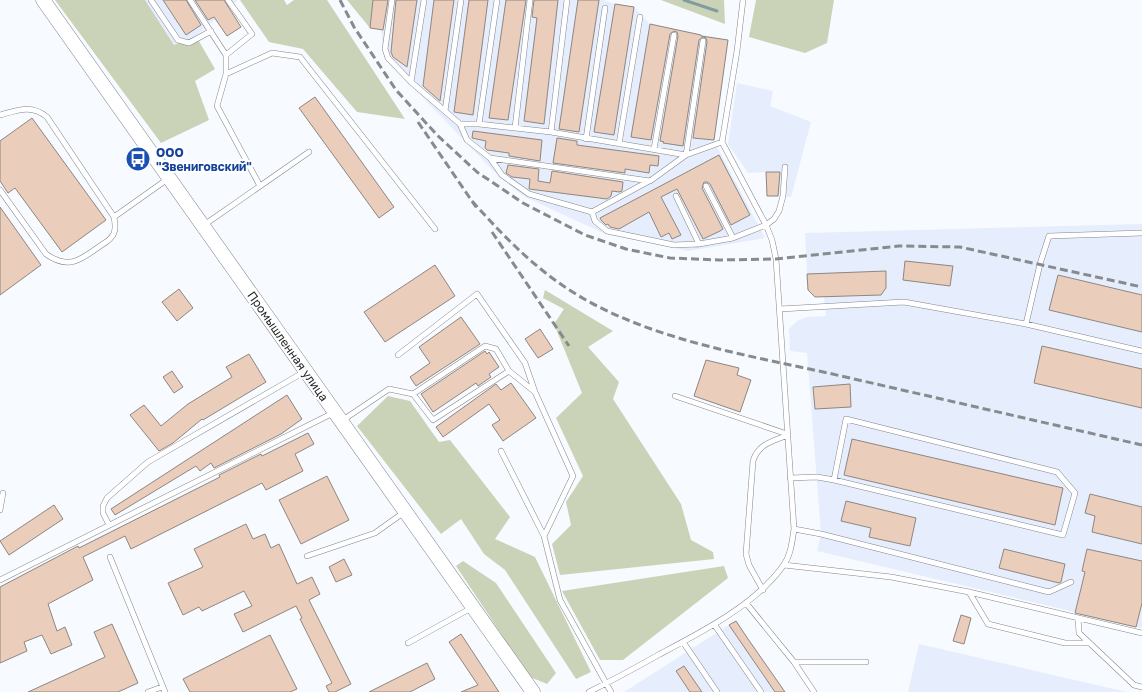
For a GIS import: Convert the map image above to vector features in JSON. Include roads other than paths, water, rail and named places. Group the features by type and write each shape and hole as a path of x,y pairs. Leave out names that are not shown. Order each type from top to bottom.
{"street":[{"name":"Промышленная улица","path":"43,0 533,692"}],"lane":[{"path":"151,0 178,40 189,43 211,31"},
{"path":"190,0 226,55 226,74 217,106 260,186"},
{"path":"226,55 252,34 228,0"},
{"path":"392,0 385,49 388,58 411,82 460,124 467,140 490,158 502,175 529,194 592,212 650,180 686,155 722,142"},
{"path":"411,82 424,0"},
{"path":"445,111 461,0"},
{"path":"479,124 497,0"},
{"path":"515,128 530,0"},
{"path":"551,132 567,0"},
{"path":"589,692 683,642 746,603 763,590 784,565 790,553 794,529 776,259 772,240 766,225 722,142 743,0"},
{"path":"586,139 605,8"},
{"path":"619,144 640,18"},
{"path":"654,148 674,35"},
{"path":"686,155 703,41"},
{"path":"226,74 272,53 300,57 435,229"},
{"path":"0,115 27,108 40,111 47,118 114,216 114,233 110,239 84,258 74,262 63,263 54,260 46,254 0,190"},
{"path":"460,124 479,124 551,132 586,139 654,148 686,155"},
{"path":"203,226 309,152"},
{"path":"490,158 650,180"},
{"path":"592,212 595,221 607,231 674,245 699,244 733,238 766,225 774,219 779,211 786,167"},
{"path":"114,216 169,178"},
{"path":"706,186 733,238"},
{"path":"676,196 699,244"},
{"path":"1026,324 1040,264 1049,236 1142,233"},
{"path":"398,354 478,294 526,362 535,392 573,476 544,536"},
{"path":"780,310 904,302 1026,324 1142,351"},
{"path":"413,394 485,346 496,349 509,371 535,392"},
{"path":"109,525 103,513 103,506 107,498 148,462 306,371"},
{"path":"0,580 109,525 339,416 389,389 413,394 433,420 509,371"},
{"path":"675,396 788,435"},
{"path":"790,478 817,477 834,480 1063,535 1075,493 1057,472 846,419 834,480"},
{"path":"763,590 749,565 746,554 753,461 756,452 762,446 788,435"},
{"path":"501,451 544,536 560,600 611,692"},
{"path":"0,510 3,493"},
{"path":"307,556 375,534 406,511"},
{"path":"794,529 821,534 1049,592 1071,582"},
{"path":"110,556 163,689 148,692"},
{"path":"784,565 891,577 969,592 1142,633"},
{"path":"969,592 988,624 1064,643 1089,643"},
{"path":"746,603 794,662 814,692"},
{"path":"408,643 474,607"},
{"path":"1078,618 1079,633 1134,685 1142,687"},
{"path":"714,624 761,692"},
{"path":"683,642 717,692"},
{"path":"794,662 866,662"}],"waterway":[{"path":"684,0 717,11"}],"railway":[{"path":"340,0 354,27 396,90 437,135 477,172 523,203 585,235 626,249 670,258 719,260 776,259 899,246 960,247 1142,287"},
{"path":"418,122 476,207"},
{"path":"472,201 511,242 554,279 586,300 644,326 735,353 1142,445"},
{"path":"492,232 569,346"}],"place":[{"name":"ООО \"Звениговский\"","path":"138,159"}]}
